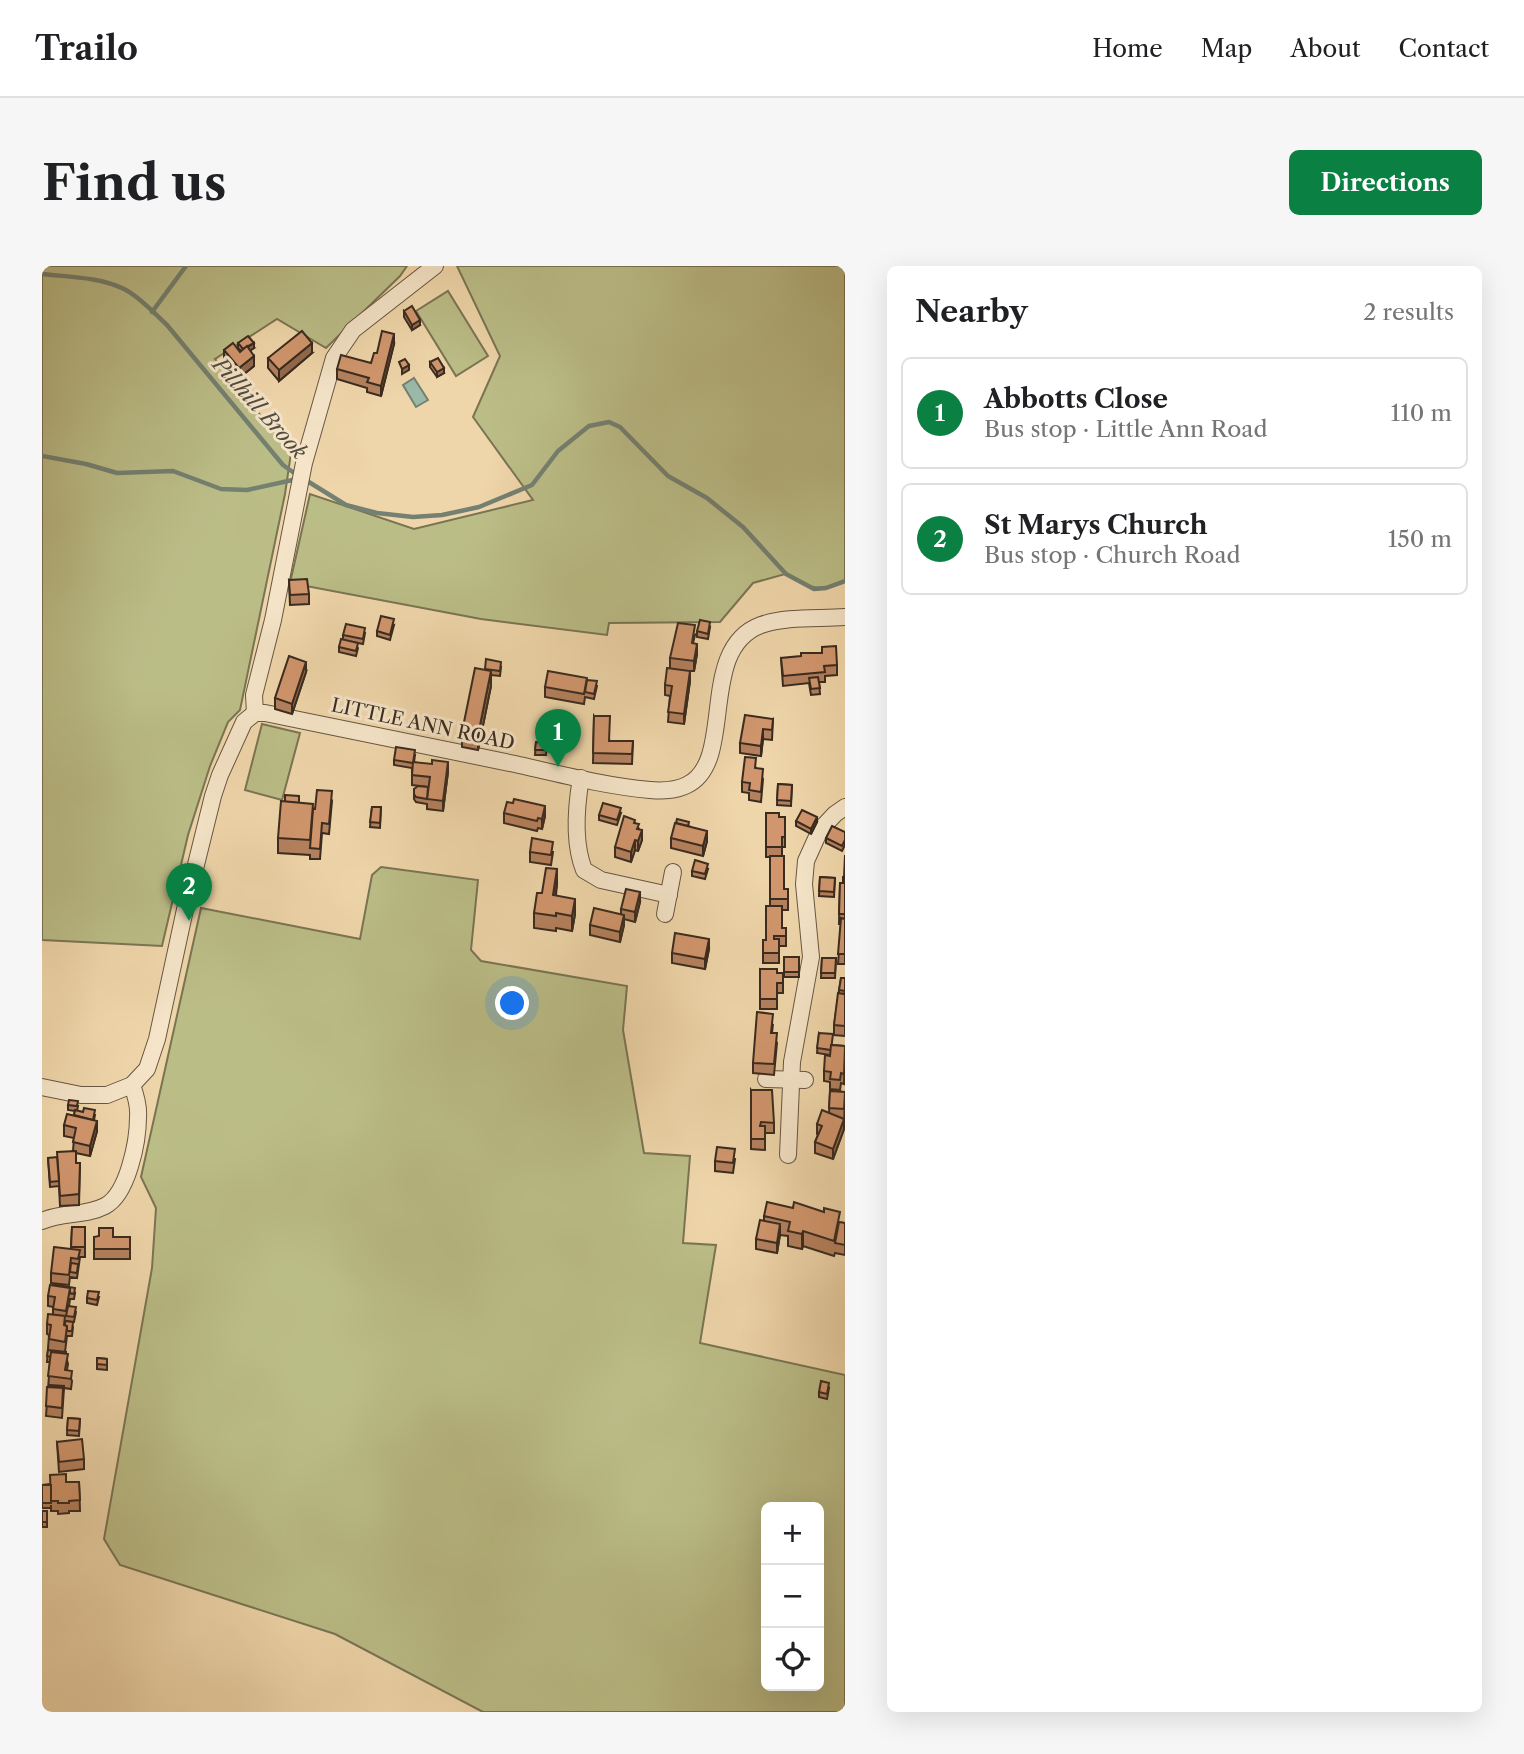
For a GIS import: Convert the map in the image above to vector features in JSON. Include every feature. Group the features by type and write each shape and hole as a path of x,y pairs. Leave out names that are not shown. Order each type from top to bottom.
{"street":[{"path":"42,1087 94,1096 107,1095 132,1085 147,1069 155,1047 204,825 220,775 244,722 255,713 254,695 273,620 304,463 330,369 345,339 363,321 435,266"},
{"name":"LITTLE ANN ROAD","path":"255,713 581,778 656,790 674,790 691,783 704,772 723,678 737,642 764,624 845,618"},
{"path":"581,778 577,812 578,847 584,870 601,880 669,895"},
{"path":"788,1155 798,1080 794,1042 811,957 805,892 806,861 820,830 845,807"},
{"path":"665,914 673,872"},
{"path":"766,1079 798,1080"},
{"path":"42,1221 58,1215 97,1210 111,1202 121,1191 136,1137 138,1118 138,1101 132,1085"}],"green space":[{"path":"42,266 407,266 326,348 277,319 215,359 291,453 240,710 228,722 210,766 188,835 162,946 42,940"},
{"path":"457,266 845,266 845,581 821,588 785,574 753,583 720,622 609,623 607,635 481,619 290,583 310,494 414,529 533,500 473,417 500,356"},
{"path":"448,291 488,356 456,376 416,311"},
{"path":"262,724 300,733 282,800 245,790"},
{"path":"381,867 478,880 471,950 481,961 627,986 623,1030 644,1153 690,1156 683,1243 716,1245 700,1343 845,1375 845,1712 483,1712 335,1634 120,1565 104,1539 152,1268 156,1208 141,1177 201,908 360,939 372,875"}],"shaded area":[{"path":"414,378 428,400 416,407 403,385"}],"building":[{"path":"412,306 420,320 412,325 404,311"},
{"path":"302,331 312,343 279,370 268,358"},
{"path":"382,331 394,334 381,386 367,382 369,378 337,369 341,355 371,363 374,353 377,353"},
{"path":"248,336 254,343 243,349 238,343"},
{"path":"233,343 240,352 247,346 254,356 239,368 224,350"},
{"path":"438,358 444,368 437,372 430,362"},
{"path":"405,359 409,365 402,369 399,362"},
{"path":"307,579 309,594 290,595 289,580"},
{"path":"381,616 394,619 390,635 377,631"},
{"path":"700,620 710,622 708,634 697,631"},
{"path":"678,623 695,625 692,643 697,644 694,661 670,658"},
{"path":"346,624 365,628 363,639 343,635"},
{"path":"341,639 358,643 356,651 339,647"},
{"path":"836,646 837,665 824,666 825,672 783,676 781,658 801,656 801,653 822,653 822,647"},
{"path":"289,656 306,662 292,704 275,698"},
{"path":"486,659 501,662 500,671 485,669"},
{"path":"475,668 491,671 478,735 462,732"},
{"path":"667,668 690,671 684,714 668,712 672,686 665,685"},
{"path":"548,671 587,678 584,694 545,687"},
{"path":"818,677 820,688 811,689 809,678"},
{"path":"587,680 597,681 594,694 585,692"},
{"path":"745,715 773,719 772,730 763,729 761,746 740,743"},
{"path":"594,716 610,716 609,741 633,741 632,754 593,753"},
{"path":"536,742 547,743 546,750 535,750"},
{"path":"396,747 415,750 413,763 394,760"},
{"path":"745,757 756,758 755,768 763,769 761,792 749,790 750,783 742,782"},
{"path":"432,760 448,762 443,801 427,799 430,777 412,775 413,762 432,764"},
{"path":"778,784 792,785 791,801 777,800"},
{"path":"418,786 428,787 427,799 416,797 414,789"},
{"path":"317,790 332,791 329,824 322,823 320,849 310,848"},
{"path":"285,795 299,796 299,803 285,802"},
{"path":"514,799 545,806 542,819 538,818 537,821 504,813 507,802 513,803"},
{"path":"281,801 313,804 310,840 278,838"},
{"path":"603,803 621,808 617,820 599,815"},
{"path":"372,807 381,807 380,823 370,822"},
{"path":"802,810 817,817 811,829 796,821"},
{"path":"766,813 779,813 779,817 785,817 782,847 766,847"},
{"path":"624,816 635,820 634,823 639,824 637,829 642,830 631,852 615,847"},
{"path":"677,819 689,822 688,826 676,823"},
{"path":"675,823 707,831 703,846 671,838"},
{"path":"832,826 845,832 842,846 826,838"},
{"path":"532,838 553,842 551,855 530,852"},
{"path":"770,856 784,856 784,889 788,889 788,899 770,899"},
{"path":"695,860 708,864 705,874 692,871"},
{"path":"546,868 557,869 553,895 575,899 572,916 534,913 537,893 542,893"},
{"path":"820,877 835,878 834,892 819,891"},
{"path":"843,877 845,914 839,914 840,883 843,883"},
{"path":"626,889 640,892 635,912 621,909"},
{"path":"766,906 782,906 782,928 786,928 786,936 774,936 774,939 779,939 779,953 763,953 763,940 766,940"},
{"path":"594,908 624,915 620,932 590,925"},
{"path":"841,918 845,919 845,954 838,954"},
{"path":"675,933 709,939 705,959 672,953"},
{"path":"784,957 799,957 799,972 784,972"},
{"path":"822,958 836,958 835,973 821,973"},
{"path":"760,969 777,969 777,973 783,973 783,983 777,983 777,999 760,999"},
{"path":"841,978 845,978 845,991 839,990"},
{"path":"845,991 845,1026 834,1025 838,993 844,994"},
{"path":"757,1012 773,1014 771,1033 777,1033 774,1064 753,1063"},
{"path":"819,1033 833,1034 831,1050 817,1048"},
{"path":"831,1045 845,1046 844,1074 841,1073 840,1080 830,1079 831,1072 824,1071 825,1055 830,1056"},
{"path":"751,1090 772,1090 774,1123 761,1122 760,1126 765,1126 765,1139 751,1139"},
{"path":"830,1091 845,1092 844,1109 829,1108"},
{"path":"69,1100 78,1101 77,1106 68,1105"},
{"path":"84,1108 95,1110 93,1120 74,1115 75,1110 83,1112"},
{"path":"822,1110 844,1119 833,1149 815,1142 822,1126 817,1124"},
{"path":"67,1114 97,1121 90,1146 73,1142 76,1128 64,1125"},
{"path":"717,1147 735,1149 733,1163 715,1161"},
{"path":"76,1151 76,1163 80,1163 79,1194 60,1196 57,1152"},
{"path":"57,1157 59,1181 50,1182 48,1158"},
{"path":"767,1202 793,1208 794,1202 824,1212 824,1208 840,1212 834,1241 803,1231 802,1234 788,1231 790,1222 764,1216"},
{"path":"760,1220 780,1224 777,1243 756,1239"},
{"path":"839,1222 845,1223 845,1245 835,1243"},
{"path":"72,1227 85,1227 85,1247 71,1247"},
{"path":"99,1228 113,1228 113,1237 130,1237 130,1249 94,1249 94,1237 99,1236"},
{"path":"54,1247 80,1250 78,1259 71,1258 69,1275 51,1273"},
{"path":"71,1263 78,1264 77,1273 70,1272"},
{"path":"53,1284 75,1288 74,1294 70,1293 70,1288"},
{"path":"50,1285 70,1288 66,1311 53,1309 55,1297 48,1296"},
{"path":"88,1291 99,1292 97,1300 87,1298"},
{"path":"68,1306 76,1307 74,1317 66,1316"},
{"path":"48,1314 65,1316 65,1342 49,1339 51,1325 47,1324"},
{"path":"65,1321 73,1322 72,1331 67,1331"},
{"path":"48,1350 66,1354 51,1352 51,1357 47,1356"},
{"path":"51,1352 68,1354 65,1370 72,1371 71,1379 48,1376"},
{"path":"97,1358 107,1359 107,1365 97,1364"},
{"path":"821,1381 829,1383 827,1394 819,1392"},
{"path":"47,1387 63,1388 62,1408 46,1406"},
{"path":"68,1418 80,1419 79,1431 67,1430"},
{"path":"82,1439 84,1459 59,1462 57,1442"},
{"path":"66,1474 66,1482 79,1482 80,1500 69,1503 51,1501 50,1475"},
{"path":"42,1485 51,1485 51,1503 42,1503"},
{"path":"42,1511 47,1511 47,1522 42,1522"}],"waterway":[{"path":"152,312 186,266"},
{"name":"Pillhill Brook","path":"42,274 105,282 136,296 167,325 283,465 297,475"},
{"name":"Pillhill Brook","path":"304,479 346,505 377,513 413,517 442,515 479,507 532,485 558,451 589,426 609,422 620,427 668,476 707,498 743,527 786,574 814,589 845,581"},
{"path":"42,456 117,473 173,471 221,489 247,490 297,479"}],"place":[{"name":"Abbotts Close","path":"558,767"},
{"name":"St Marys Church","path":"189,921"}]}
